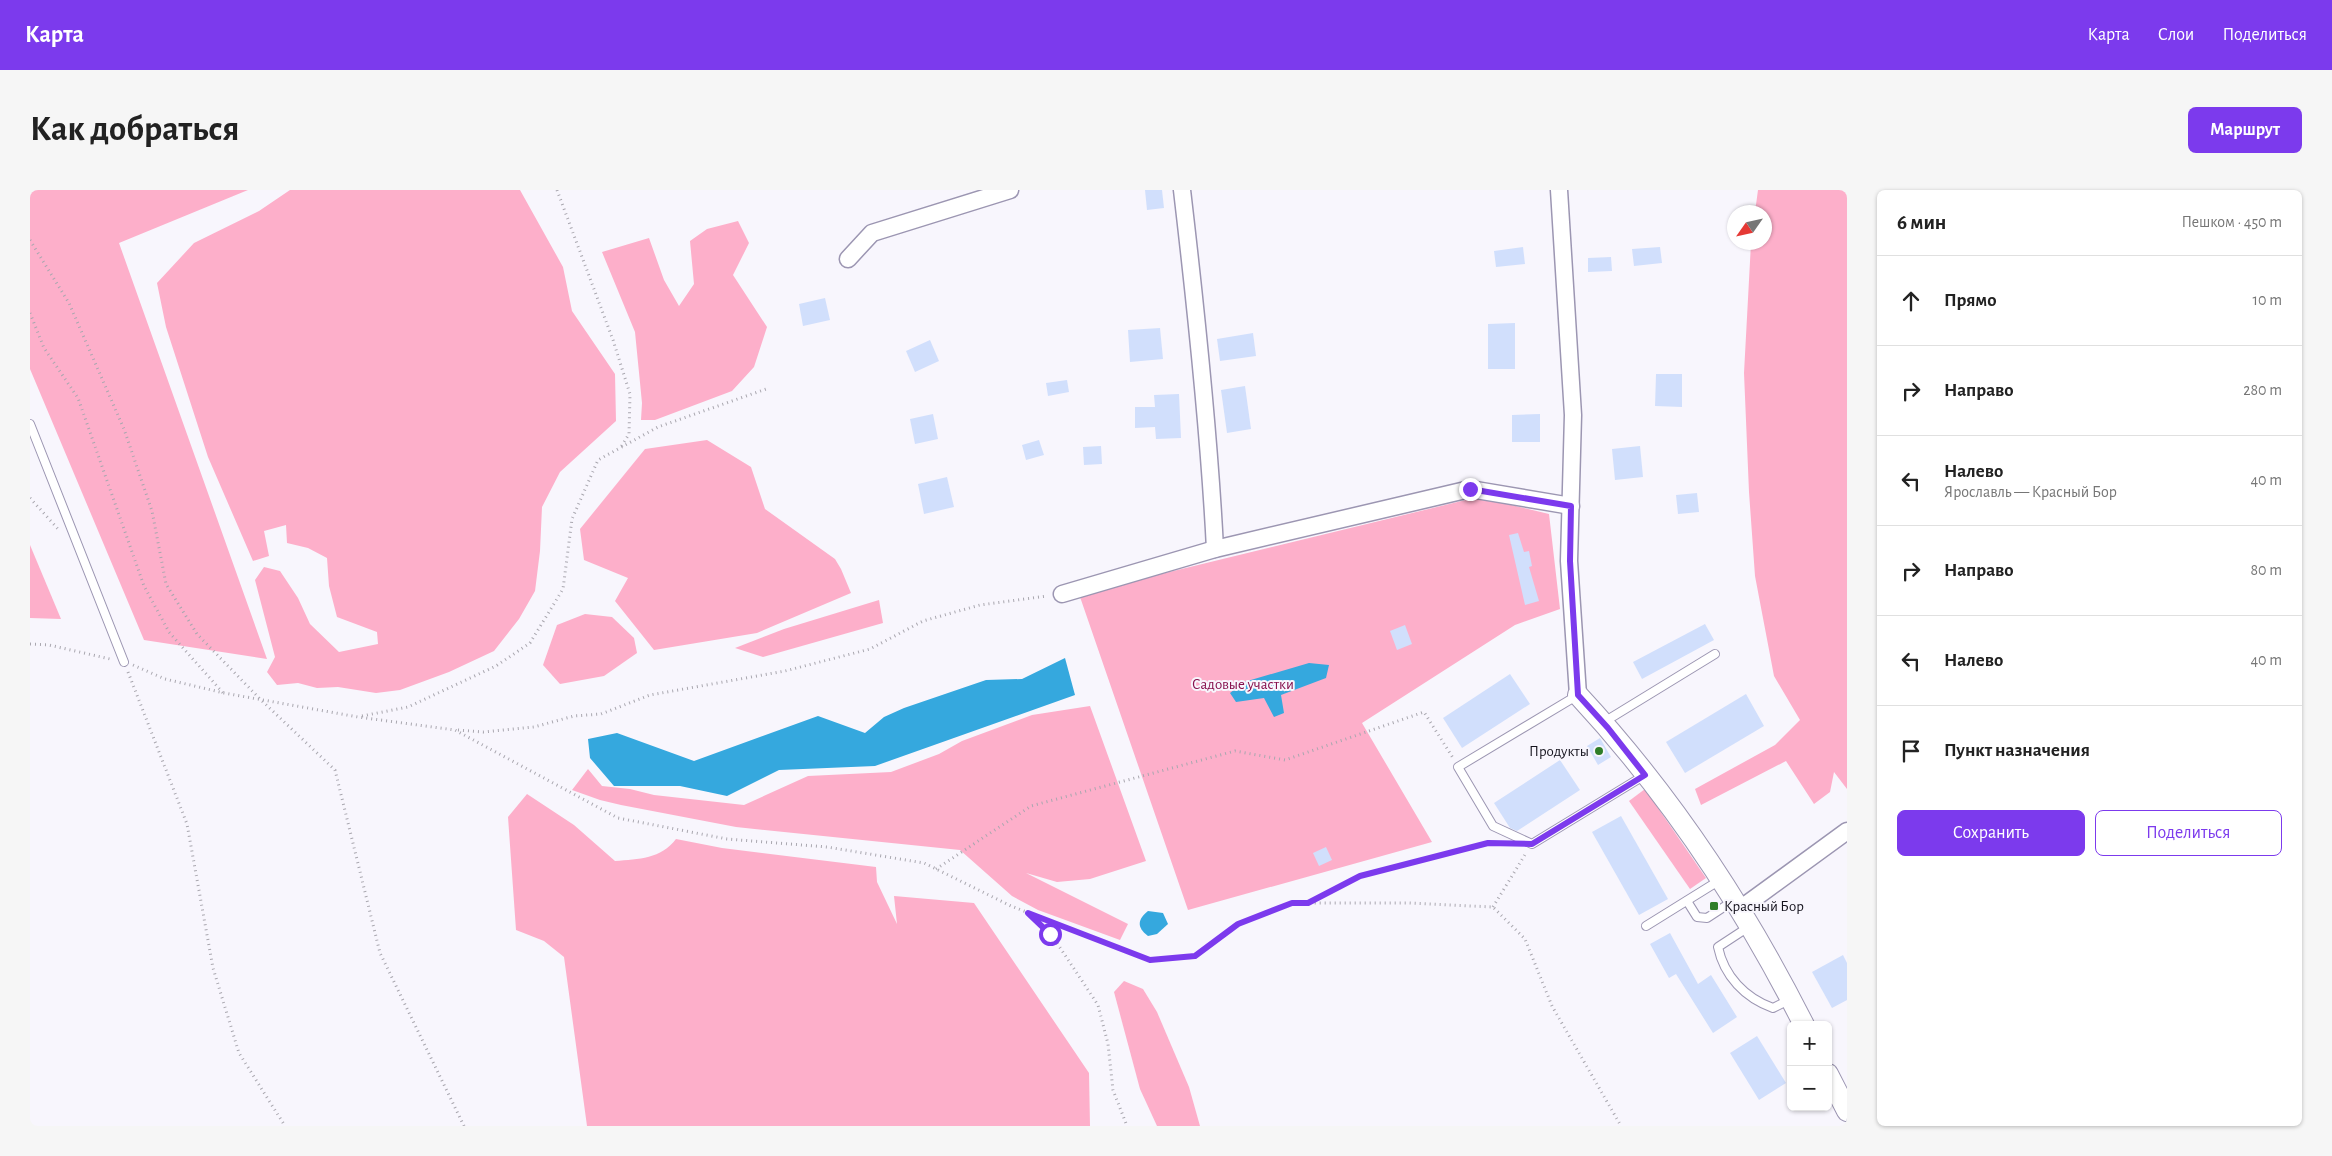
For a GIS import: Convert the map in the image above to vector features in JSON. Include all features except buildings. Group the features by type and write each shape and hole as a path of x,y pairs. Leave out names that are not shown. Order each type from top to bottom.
{"street":[{"path":"848,259 872,233 1010,190"},
{"path":"1182,190 1194,289 1211,479 1215,549"},
{"path":"1559,190 1572,415 1570,561 1578,695 1604,722 1645,775 1720,880 1750,926 1802,1021"},
{"path":"1062,594 1215,549 1470,489 1571,506"},
{"path":"1737,905 1847,830"},
{"path":"1832,1082 1847,1111"}],"lane":[{"path":"30,424 124,662"},
{"path":"1604,722 1715,654"},
{"path":"1578,695 1458,767 1493,826 1532,844 1645,775"},
{"path":"1646,926 1720,880"},
{"path":"1687,901 1697,917 1706,918 1737,905"},
{"path":"1750,926 1718,947 1721,961 1734,983 1759,1003 1773,1008 1790,998"}],"path":[{"path":"558,190 613,340 630,394 629,434 620,447"},
{"path":"30,240 69,303 124,429 152,511 166,584 197,634 261,700 335,770 380,953 464,1126"},
{"path":"30,313 44,348 78,398 144,586 169,632 224,694 358,717 455,730 483,732 534,727 574,716 601,714 650,695 785,671 870,649 923,621 980,605 1062,594"},
{"path":"358,717 408,707 496,666 530,643 562,589 572,518 598,460 658,426 769,388"},
{"path":"124,662 187,824 213,968 239,1053 284,1126"},
{"path":"936,869 1031,806 1235,751 1285,760 1424,712 1458,767"},
{"path":"455,730 618,818 726,839 827,847 924,863 1028,913 1150,960 1195,956 1238,924 1292,903 1409,903 1493,907 1525,939 1552,1006 1621,1126"},
{"path":"1308,903 1360,876 1488,843 1532,844"},
{"path":"1493,907 1532,844"},
{"path":"1028,913 1050,934 1098,1005 1108,1044 1113,1090 1126,1126"}],"green space":[{"path":"30,190 248,190 119,243 267,659 144,640 30,369"},
{"path":"290,190 520,190 563,267 572,311 615,374 616,421 560,472 542,507 540,551 535,591 519,619 494,651 449,672 400,690 376,693 338,687 317,688 298,683 277,685 267,672 275,657 255,580 264,567 280,571 298,598 310,624 339,652 378,644 377,632 337,617 329,586 327,558 308,548 287,543 286,525 264,531 269,556 253,561 208,457 166,327 157,283 194,243 259,211"},
{"path":"1758,190 1847,190 1847,789 1834,772 1830,792 1814,804 1786,761 1701,805 1695,789 1775,745 1800,720 1774,676 1755,576 1744,373 1751,250 1772,250 1772,205 1756,205"},
{"path":"738,221 749,243 733,275 767,327 754,367 732,391 655,420 641,420 642,403 635,332 602,252 649,238 664,280 679,306 694,284 690,241 707,229"},
{"path":"707,440 751,467 765,509 835,559 851,593 757,633 654,650 615,601 628,578 584,560 580,529 645,449"},
{"name":"Садовые участки","path":"1478,497 1549,514 1560,609 1515,625 1362,723 1432,842 1188,910 1079,594"},
{"path":"30,545 61,619 30,618"},
{"path":"879,600 883,623 763,657 735,648 784,629"},
{"path":"585,614 612,617 634,638 637,653 604,676 560,684 543,665 557,625"},
{"path":"1090,706 1146,861 1090,879 1057,882 1026,873 1128,924 1120,940 1038,910 1012,896 960,850 736,827 621,805 572,790 588,769 602,786 630,789 654,795 744,805 808,776 891,772 939,754 962,741 1032,715"},
{"path":"1645,789 1706,878 1690,889 1629,801"},
{"path":"527,794 574,825 615,861 649,857 664,851 676,839 722,848 876,867 877,882 897,924 894,896 974,903 1089,1073 1090,1126 587,1126 564,957 544,941 516,930 508,817"},
{"path":"1124,981 1143,989 1157,1012 1189,1087 1200,1126 1157,1126 1140,1089 1114,992"}],"water":[{"path":"1065,658 1075,695 875,766 779,770 727,796 680,786 614,786 590,758 588,739 617,733 694,761 818,716 865,733 884,717 904,708 986,680 1022,679"},
{"path":"1309,663 1329,665 1326,678 1281,695 1284,713 1274,717 1264,698 1236,702 1230,693 1244,682"},
{"path":"1148,911 1163,913 1168,924 1157,934 1148,936 1140,926 1140,920"}],"place":[{"name":"Продукты","path":"1599,751"},
{"name":"Красный Бор","path":"1714,906"}],"route":[{"path":"1050,934 1028,913 1150,960 1195,956 1238,924 1292,903 1308,903 1360,876 1488,843 1532,844 1645,775 1608,728 1578,695 1570,561 1571,506 1470,489"}]}
